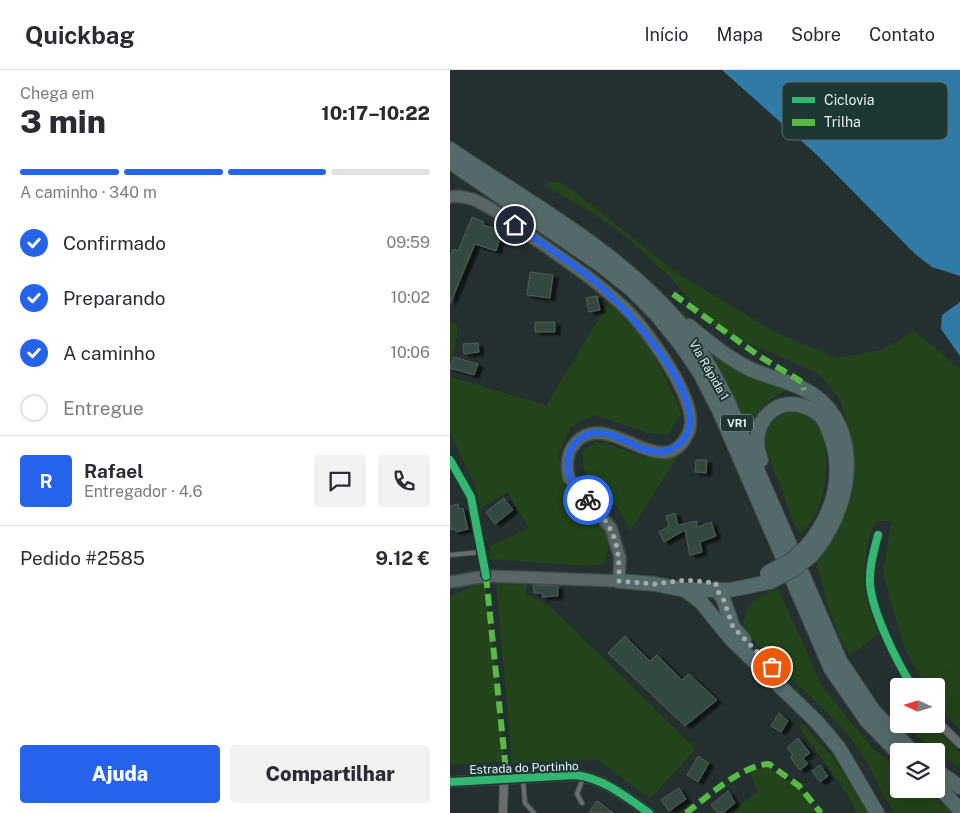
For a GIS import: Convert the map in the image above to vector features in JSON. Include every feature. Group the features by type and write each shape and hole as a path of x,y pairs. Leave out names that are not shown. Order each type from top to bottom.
{"highway":[{"name":"Via Rápida 1","path":"450,149 466,166 617,278 656,314 681,345 700,373 719,410 831,669 867,722 890,745"},
{"name":"Via Rápida 1","path":"450,162 466,166 609,257 639,281 664,307 701,352 728,402 826,632 847,674 873,710 904,743"},
{"path":"619,581 655,584 685,590 768,577 793,570 808,551 833,526 845,488 846,453 840,432 832,414 814,395 749,368 725,354 664,307"},
{"path":"791,551 776,496 757,451 756,444 763,420 773,410 784,406 803,406 820,415 829,432 836,460 836,490 832,505 808,551"},
{"path":"730,620 733,602 744,589 768,577"},
{"path":"655,584 686,580 744,589"},
{"path":"715,618 713,601 716,586"},
{"path":"716,586 723,598 730,620 745,642 799,692 846,743 886,813"},
{"path":"685,590 701,602 731,639 817,722 839,748 877,813"},
{"path":"945,776 960,787"},
{"path":"945,791 960,801"},
{"path":"945,794 960,810"}],"main road":[{"path":"450,197 460,196 478,201 593,280 629,313 654,343 685,398 690,414 689,431 673,448 658,453 650,452 611,434 598,432 580,438 569,452 567,469 569,478 611,528 620,558 619,581 486,576 450,582"}],"street":[{"path":"450,460 471,498 486,576"},
{"path":"878,535 871,566 872,599 908,678"},
{"path":"945,729 960,744"},
{"name":"Estrada do Portinho","path":"450,782 504,778 584,776 604,783 649,813"},
{"path":"503,813 504,778"}],"lane":[{"path":"450,555 482,552"},
{"path":"582,803 577,791 584,776"},
{"path":"523,778 525,803 534,813"}],"green space":[{"path":"551,182 561,183 583,198 674,271 777,333 836,358 882,350 914,331 960,369 960,729 945,713 945,678 921,678 904,647 883,574 891,521 876,521 869,538 865,557 864,577 866,596 879,633 850,656 833,622 816,560 832,535 850,477 851,439 841,401 818,373 723,332 704,317 673,280 630,240 597,216 544,185"},
{"path":"611,299 623,312 643,339 660,367 681,414 668,435 649,433 593,415 570,428 558,456 569,486 601,522 606,531 609,541 608,552 603,564 586,566 490,559 490,546 529,528 507,492 481,508 474,483 450,433 450,377 546,405"},
{"path":"450,320 458,326 450,377"},
{"path":"706,346 793,388 777,395 766,404 758,416 752,432"},
{"path":"801,409 812,417 819,428 824,441 826,470 817,511 801,533 795,526 768,455 766,431 772,422 783,414"},
{"path":"596,442 612,445 642,457 679,454 630,531 619,510 593,484 585,471 583,450"},
{"path":"486,581 505,761 450,765 450,596"},
{"path":"496,584 526,585 526,594 551,607 696,749 650,799 598,760 512,763"},
{"path":"778,588 822,686 871,747 890,763 890,798 934,798 955,813 894,813 866,761 846,732 743,630 744,620 749,607 762,596"},
{"path":"801,722 835,760 868,813 857,813 846,792 800,729"},
{"path":"914,733 941,733 960,753 960,768 945,758 945,743 924,743"},
{"path":"767,767 798,787 816,812 729,813 758,792 750,772"}],"water":[{"path":"722,70 960,70 960,276 932,267 915,254 800,140 948,140 948,82 782,82 782,124"},
{"path":"960,302 960,356 941,329 942,315"}],"building":[{"path":"472,217 484,222 483,225 502,231 496,251 475,244 450,304 450,257 453,249 458,251"},
{"path":"530,272 553,275 550,298 527,295"},
{"path":"597,296 600,310 589,312 586,298"},
{"path":"535,322 555,322 555,332 535,332"},
{"path":"478,343 479,352 464,354 463,344"},
{"path":"454,357 478,364 474,375 450,368"},
{"path":"696,460 707,460 706,473 695,472"},
{"path":"504,498 513,510 495,524 486,512"},
{"path":"458,504 459,509 463,508 468,529 456,532 455,529 451,530 450,506"},
{"path":"675,513 678,525 697,521 697,527 711,522 716,536 700,542 702,552 690,555 685,530 664,542 659,532 669,526 666,516"},
{"path":"533,585 558,586 558,596 542,597 542,593 534,593"},
{"path":"625,636 650,661 657,655 682,680 689,674 717,700 685,726 608,653"},
{"path":"779,713 788,721 781,732 771,726"},
{"path":"798,738 810,753 803,758 808,764 800,770 790,757 793,755 787,748"},
{"path":"698,756 709,763 698,782 687,775"},
{"path":"820,765 828,776 820,782 812,771"},
{"path":"679,788 686,799 669,811 661,800"},
{"path":"728,791 735,803 723,813 718,813 711,805"},
{"path":"597,801 614,813 589,813"}],"marked path":[{"path":"673,294 759,356 802,382 804,390"},
{"path":"486,576 505,761 504,779"},
{"path":"686,813 736,776 748,770 769,764 799,786 821,813"}],"cycle path":[{"path":"450,460 471,497 486,576"},
{"path":"878,535 870,571 872,595 880,622 907,678"},
{"path":"450,782 576,775 587,777 606,785 649,813"}],"way so far":[{"path":"588,500 603,516 616,540 620,558 619,581 655,584 686,580 716,583 716,589 723,598 733,627 745,642 772,667"}],"route":[{"path":"515,225 593,280 629,313 654,343 685,398 690,414 689,431 681,442 673,448 658,453 642,449 605,432 587,434 580,438 569,452 567,469 569,478 574,486 588,500"}]}
